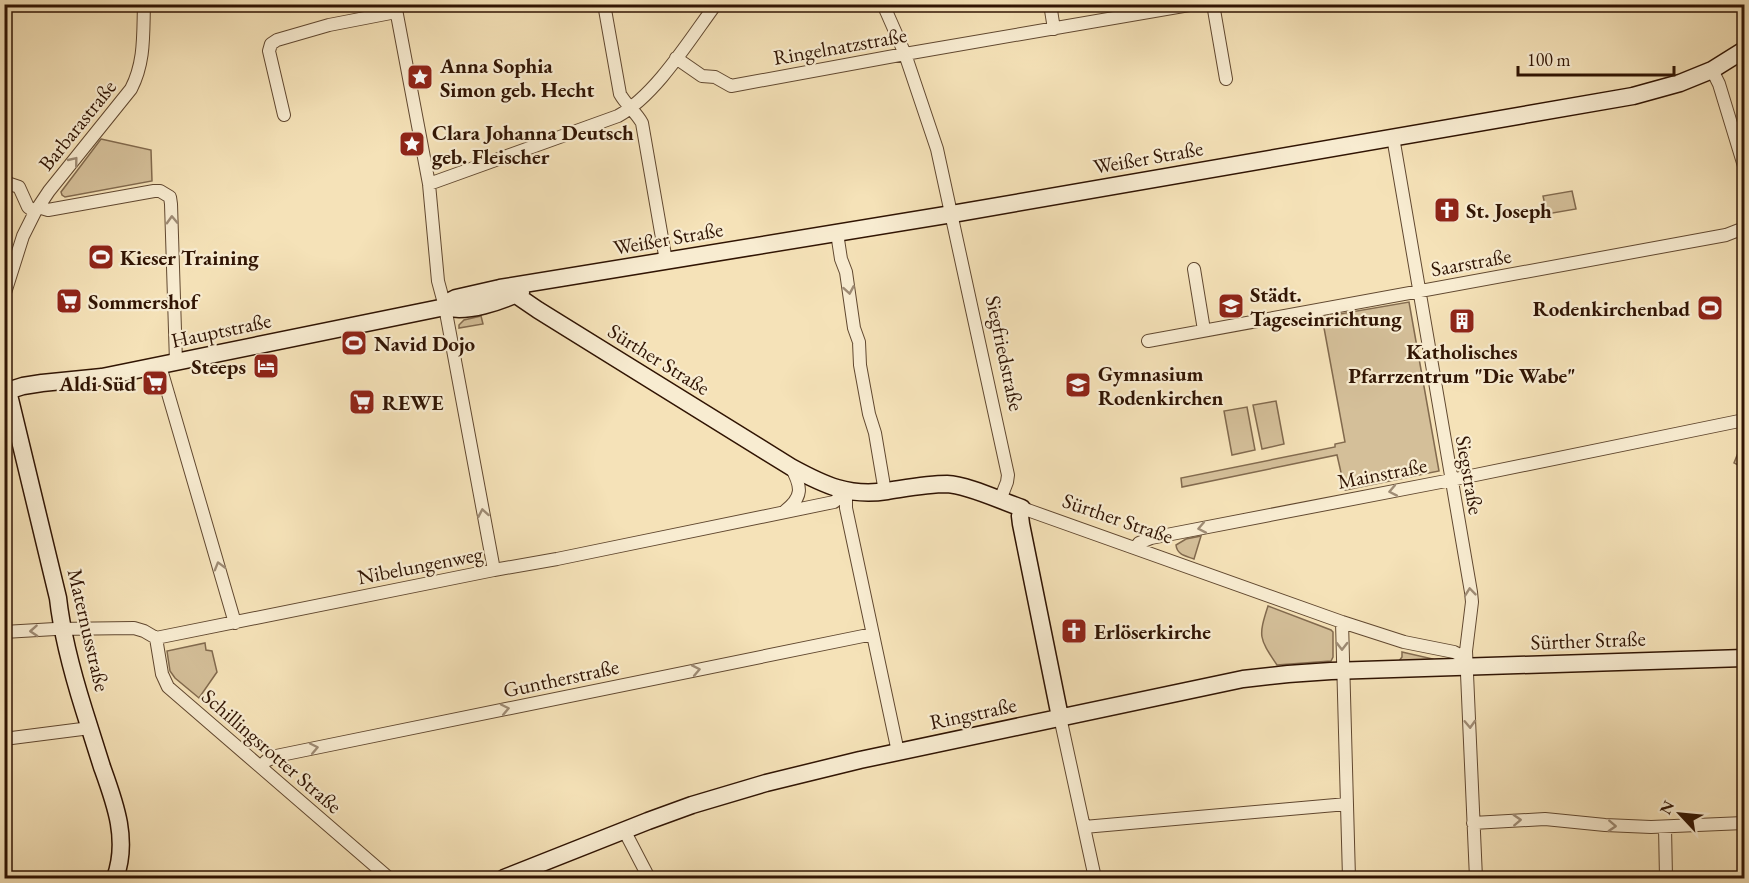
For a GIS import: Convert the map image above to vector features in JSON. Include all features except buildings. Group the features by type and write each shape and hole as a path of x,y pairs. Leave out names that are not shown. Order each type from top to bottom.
{"street":[{"name":"Barbarastraße","path":"4,296 23,236 36,209 131,90 139,74 143,54 144,4"},
{"path":"604,4 620,94 642,123 666,261"},
{"path":"429,184 618,116 631,109 644,97 676,58 716,4"},
{"name":"Siegfriedstraße","path":"883,4 904,54 937,149 1008,475 1008,482 1000,500"},
{"path":"1050,4 1054,28"},
{"name":"Ringelnatzstraße","path":"676,58 702,76 715,77 731,86 1195,4"},
{"path":"1213,4 1226,79"},
{"path":"284,114 269,51 271,44 277,40 395,8 429,184 438,281 445,307 494,570"},
{"name":"Weißer Straße","path":"500,288 952,214 1633,96 1680,84 1712,70 1744,50"},
{"path":"1712,70 1719,84 1744,166"},
{"name":"Siegstraße","path":"1393,137 1471,592 1472,602 1466,651 1476,879"},
{"path":"4,182 18,187 28,207 36,209 48,210 154,191 167,194 171,200 168,364 235,623"},
{"name":"Saarstraße","path":"1148,341 1726,235 1744,228"},
{"path":"837,233 885,492"},
{"path":"1194,269 1204,330"},
{"path":"538,310 536,297 538,291 550,280"},
{"name":"Weißer Straße","path":"516,295 550,280"},
{"path":"500,288 516,295"},
{"name":"Hauptstraße","path":"445,307 456,298 500,288"},
{"name":"Hauptstraße","path":"6,386 102,377 445,307 465,309 516,295"},
{"name":"Sürther Straße","path":"516,295 791,467 814,480 846,492 861,494 948,484 1136,547 1342,622 1404,642 1454,652 1462,656 1468,666 1744,658"},
{"name":"Hauptstraße","path":"488,303 506,303 538,310"},
{"name":"Maternusstraße","path":"6,386 79,693 114,799 120,849 115,879"},
{"name":"Mainstraße","path":"1136,547 1150,538 1744,420"},
{"path":"784,512 795,503 800,492 798,478 791,467"},
{"path":"846,492 846,508 898,752"},
{"name":"Nibelungenweg","path":"156,638 834,502 846,492"},
{"path":"1022,508 1021,524 1095,879"},
{"path":"1342,622 1349,879"},
{"path":"4,632 134,628 156,638"},
{"name":"Guntherstraße","path":"261,767 266,761 276,756 873,634"},
{"name":"Schillingsrotter Straße","path":"156,638 165,684 389,879"},
{"name":"Ringstraße","path":"504,879 692,805 834,765 1243,679 1288,674 1468,666"},
{"path":"4,739 90,728"},
{"path":"1084,827 1347,804"},
{"path":"1473,823 1539,819 1605,825 1665,827 1744,823"},
{"path":"1665,827 1666,879"},
{"path":"624,830 649,879"}],"shaded area":[{"path":"101,139 151,150 152,181 65,197 61,192"},
{"path":"1572,191 1576,209 1547,214 1543,196"},
{"path":"1409,302 1439,471 1345,490 1337,455 1182,487 1181,478 1335,447 1335,444 1345,442 1322,317"},
{"path":"481,316 483,324 459,328 464,320"},
{"path":"1276,401 1284,444 1262,449 1253,405"},
{"path":"1247,407 1255,450 1232,455 1224,411"},
{"path":"1740,448 1744,448 1744,468 1734,463"},
{"path":"1201,536 1194,559 1178,551 1176,545 1186,539"},
{"path":"1268,606 1331,630 1333,632 1333,657 1331,661 1277,665 1262,637"},
{"path":"205,643 206,650 212,651 217,672 199,698 170,671 167,651"},
{"path":"1402,652 1433,659 1433,660 1399,661"}],"place":[{"name":"Anna Sophia Simon geb. Hecht","path":"420,77"},
{"name":"Clara Johanna Deutsch geb. Fleischer","path":"412,144"},
{"name":"St. Joseph","path":"1447,210"},
{"name":"Kieser Training","path":"101,257"},
{"name":"Sommershof","path":"69,301"},
{"name":"Städt. Tageseinrichtung","path":"1231,306"},
{"name":"Rodenkirchenbad","path":"1710,308"},
{"name":"Katholisches Pfarrzentrum \"Die Wabe\"","path":"1462,321"},
{"name":"Navid Dojo","path":"354,343"},
{"name":"Steeps","path":"266,366"},
{"name":"Aldi Süd","path":"155,383"},
{"name":"Gymnasium Rodenkirchen","path":"1078,385"},
{"name":"REWE","path":"362,402"},
{"name":"Erlöserkirche","path":"1074,631"}]}
